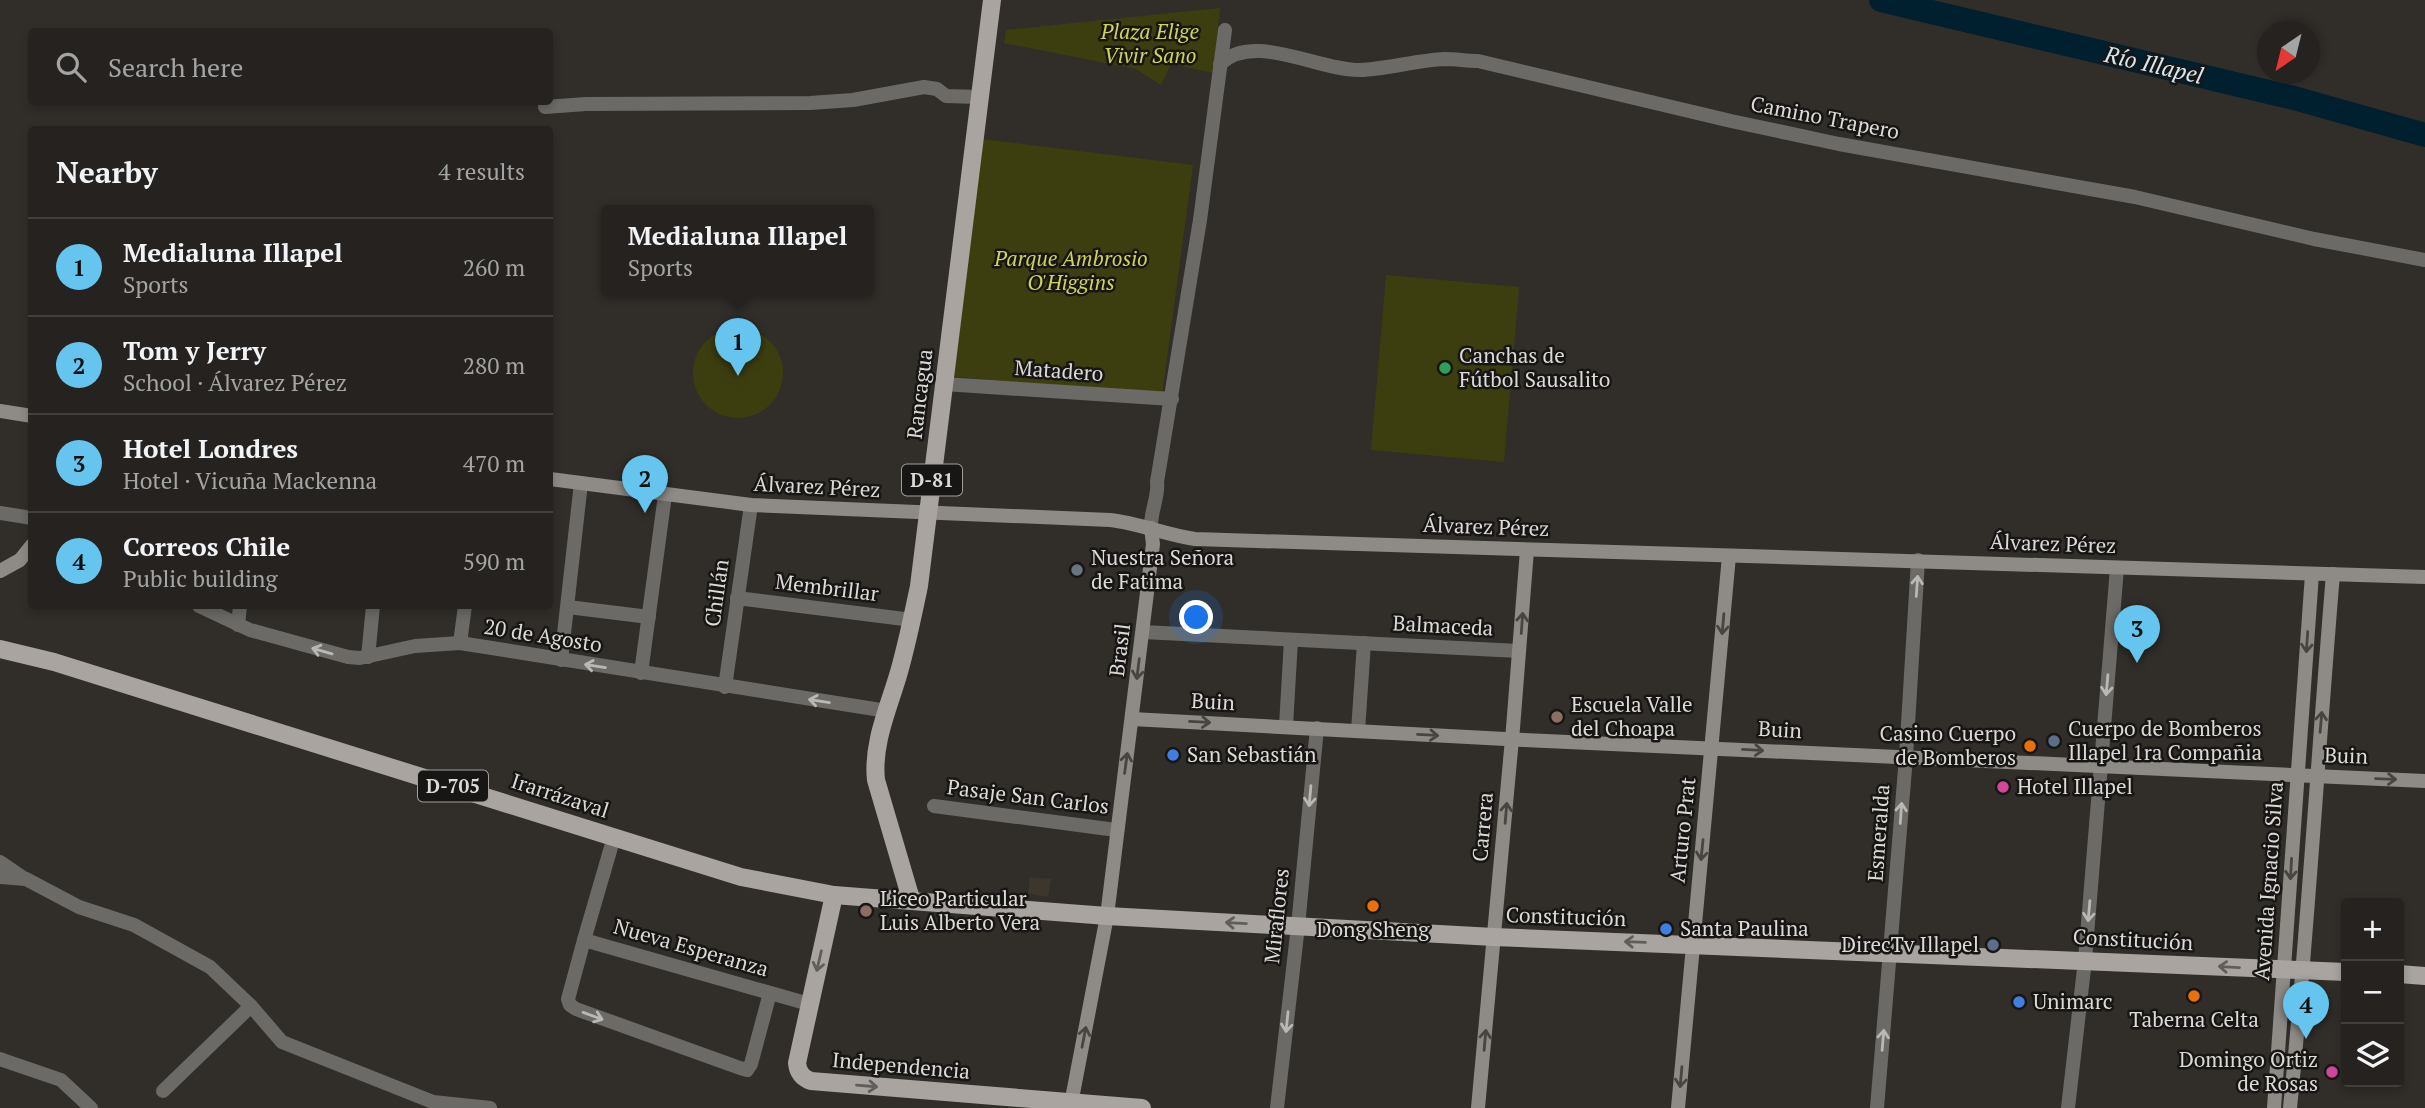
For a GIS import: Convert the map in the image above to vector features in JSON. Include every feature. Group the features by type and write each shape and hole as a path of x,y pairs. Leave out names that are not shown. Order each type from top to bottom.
{"main road":[{"name":"Rancagua","path":"911,899 876,780 876,749 912,620 929,514 992,0"},
{"name":"Irarrázaval","path":"0,649 54,662 741,877 834,895 911,899"},
{"name":"Independencia","path":"834,895 797,1063 801,1074 807,1079 1070,1106 1142,1108"},
{"name":"Constitución","path":"911,899 1107,916 1494,937 2341,972"},
{"path":"2404,974 2425,976"}],"street":[{"name":"Brasil","path":"1070,1106 1107,916 1153,544 1150,515 1158,486 1200,220 1225,30"},
{"name":"Camino Trapero","path":"1220,64 1228,56 1254,51 1359,70 1447,59 1478,61 1676,109 1839,144 2109,192 2314,239 2425,260"},
{"path":"545,107 586,104 810,103 853,100 924,87 937,89 946,96 979,97"},
{"name":"Matadero","path":"944,384 1172,399"},
{"path":"0,411 28,415"},
{"name":"Álvarez Pérez","path":"553,479 751,505 1110,520 1195,539 2425,577"},
{"path":"561,660 581,483"},
{"path":"641,673 665,495"},
{"name":"Chillán","path":"725,687 751,505"},
{"path":"0,513 28,517"},
{"path":"0,571 20,560 28,550"},
{"name":"Carrera","path":"1479,1108 1513,739 1527,550"},
{"name":"Arturo Prat","path":"1678,1108 1728,556"},
{"name":"Esmeralda","path":"1877,1108 1919,560"},
{"path":"2068,1108 2085,960 2117,568"},
{"name":"Avenida Ignacio Silva","path":"2274,1108 2312,573"},
{"name":"Avenida Ignacio Silva","path":"2290,1108 2304,971 2316,776 2333,574"},
{"name":"Membrillar","path":"737,598 912,620"},
{"path":"568,607 649,617"},
{"name":"20 de Agosto","path":"206,609 238,625 338,655 368,657 415,646 460,643 887,712"},
{"path":"238,625 240,609"},
{"path":"368,657 373,609"},
{"path":"460,643 465,609"},
{"name":"Balmaceda","path":"1143,632 1519,652"},
{"path":"1286,726 1291,640"},
{"path":"1358,730 1364,643"},
{"name":"Buin","path":"1132,719 2425,781"},
{"name":"Miraflores","path":"1277,1108 1317,728"},
{"name":"Pasaje San Carlos","path":"934,806 1116,830"},
{"name":"Nueva Esperanza","path":"614,837 584,940 809,1004"},
{"path":"0,862 79,907 134,925 210,967 251,1006 282,1042 433,1102 490,1108"},
{"path":"0,877 26,879"},
{"path":"584,940 568,999 570,1005 740,1068 747,1069 751,1065 770,993"},
{"path":"163,1090 251,1006"},
{"path":"0,1059 61,1080 91,1108"}],"shaded area":[{"path":"1030,877 1051,879 1048,897 1028,894"}],"green space":[{"name":"Plaza Elige Vivir Sano","path":"1220,8 1213,73 1171,64 1161,85 1136,69 1004,43 1006,30"},
{"name":"Parque Ambrosio O'Higgins","path":"982,139 1193,165 1162,395 948,376"},
{"name":"Canchas de Fútbol Sausalito","path":"1386,275 1519,287 1504,462 1371,450"},
{"path":"738,328 755,332 770,341 779,356 783,373 779,390 770,405 755,414 738,418 721,414 706,405 697,390 693,373 697,356 706,341 721,332"}],"waterway":[{"name":"Río Illapel","path":"1881,0 2294,98 2425,135"}],"place":[{"name":"Canchas de Fútbol Sausalito","path":"1445,368"},
{"name":"Medialuna Illapel","path":"738,376"},
{"name":"Tom y Jerry","path":"645,513"},
{"name":"Nuestra Señora de Fatima","path":"1077,570"},
{"name":"Hotel Londres","path":"2137,663"},
{"name":"Escuela Valle del Choapa","path":"1557,717"},
{"name":"Cuerpo de Bomberos Illapel 1ra Compañia","path":"2054,741"},
{"name":"Casino Cuerpo de Bomberos","path":"2030,746"},
{"name":"San Sebastián","path":"1173,755"},
{"name":"Hotel Illapel","path":"2003,787"},
{"name":"Dong Sheng","path":"1373,906"},
{"name":"Liceo Particular Luis Alberto Vera","path":"866,911"},
{"name":"Santa Paulina","path":"1666,929"},
{"name":"DirecTv Illapel","path":"1993,945"},
{"name":"Taberna Celta","path":"2194,996"},
{"name":"Unimarc","path":"2019,1002"},
{"name":"Correos Chile","path":"2306,1039"},
{"name":"Domingo Ortiz de Rosas","path":"2332,1072"}]}
